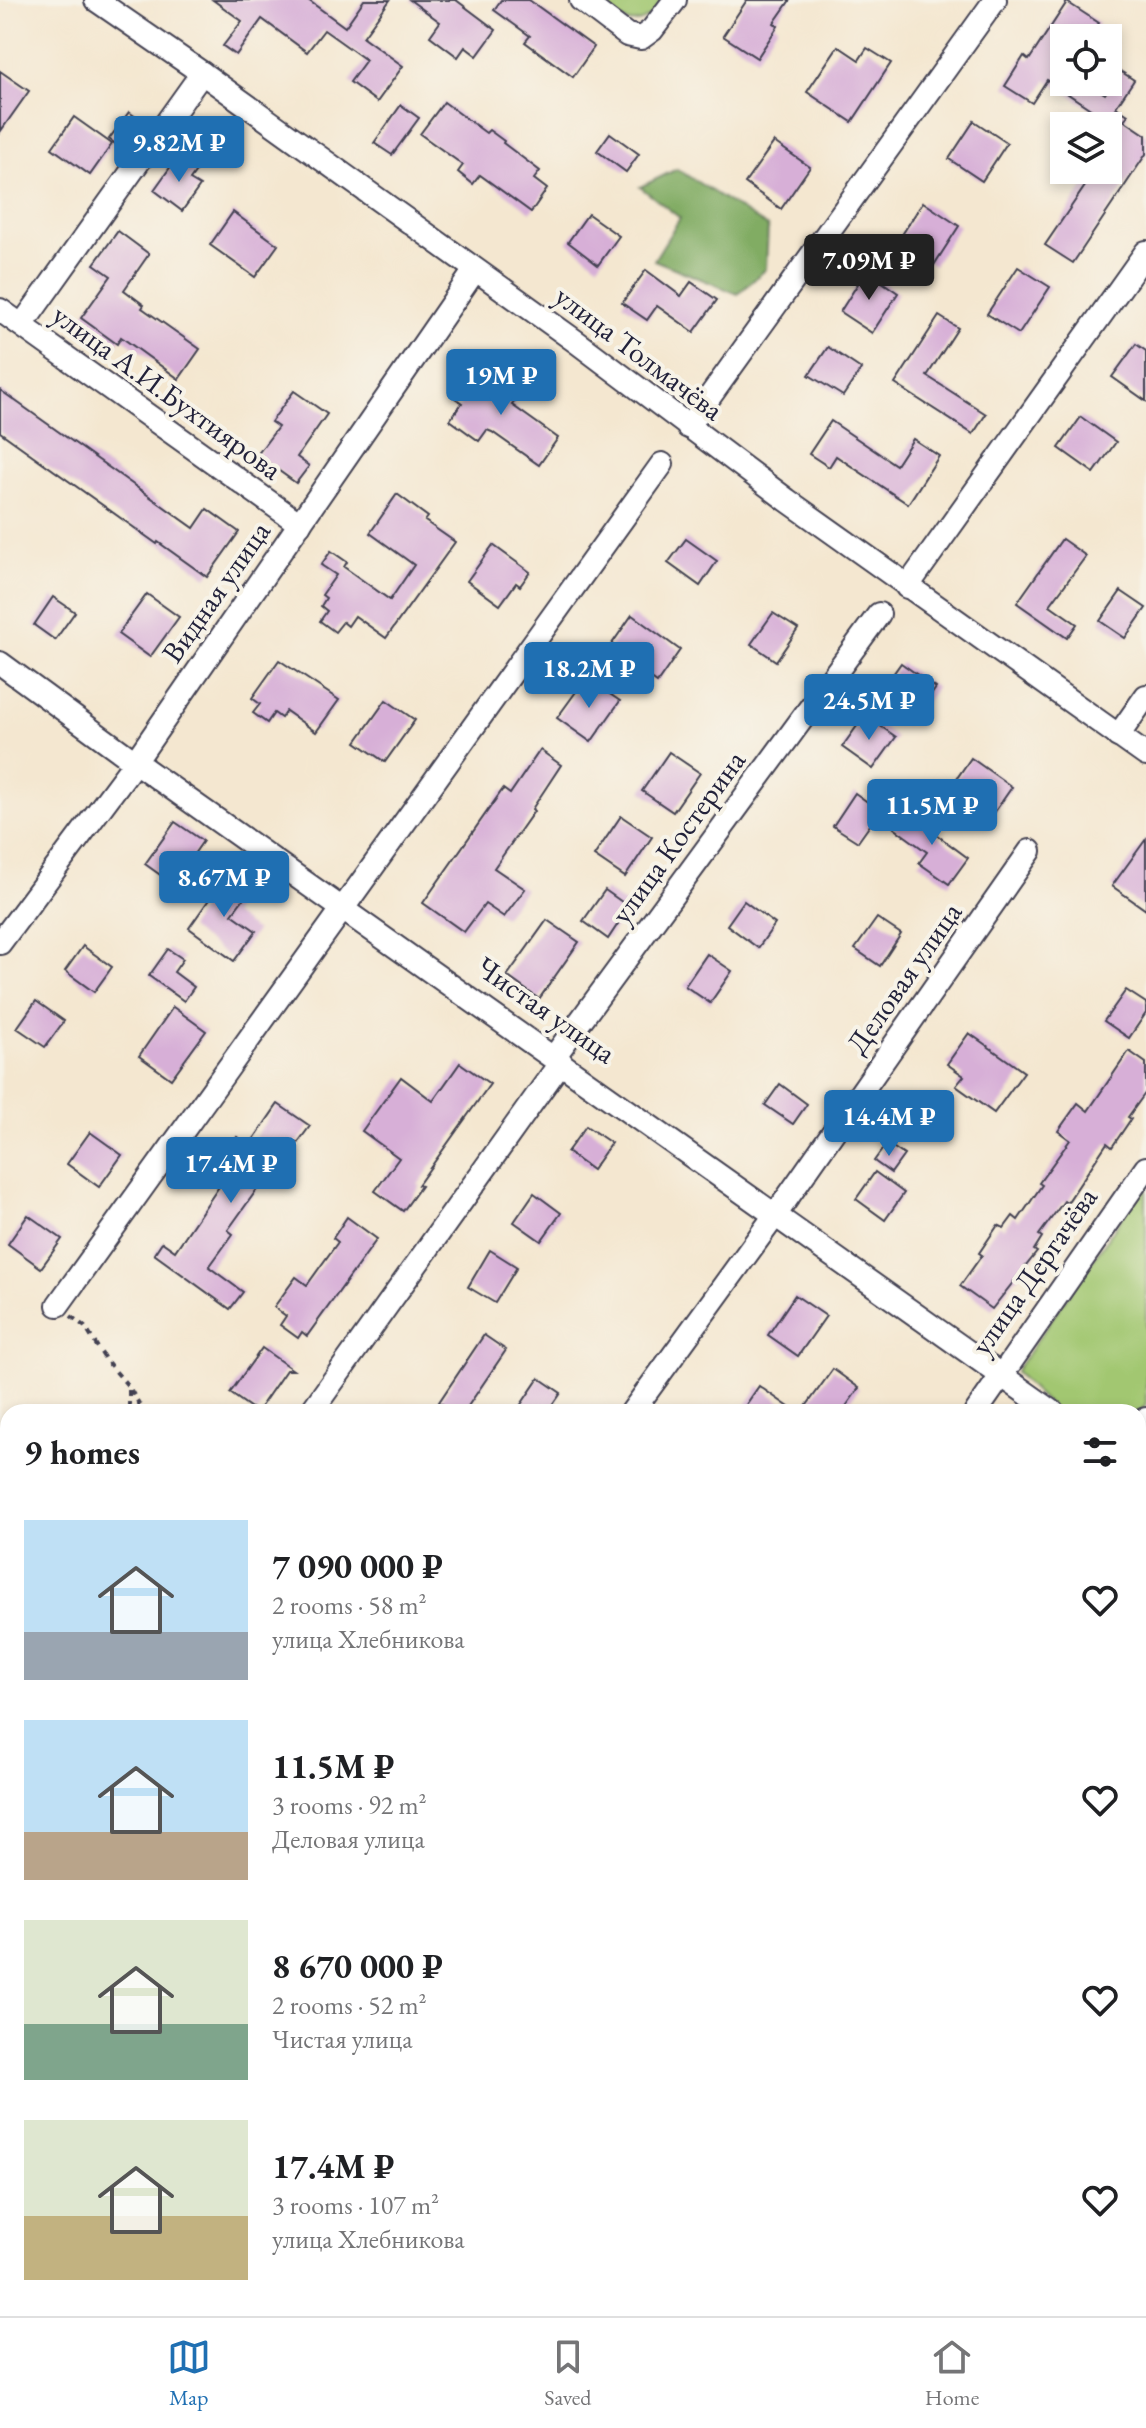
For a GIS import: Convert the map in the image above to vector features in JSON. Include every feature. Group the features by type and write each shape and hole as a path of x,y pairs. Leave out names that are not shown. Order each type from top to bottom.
{"street":[{"name":"улица Толмачёва","path":"96,0 120,6 202,73 578,343 907,587 1146,755"},
{"path":"581,0 627,35 641,38 652,30 675,0"},
{"path":"688,427 995,0"},
{"path":"22,325 202,73"},
{"path":"907,587 1146,252"},
{"name":"Видная улица","path":"0,943 135,762 475,270"},
{"name":"улица А.И.Бухтиярова","path":"0,310 300,524"},
{"path":"58,1305 662,464"},
{"name":"улица Костерина","path":"317,1404 557,1059 879,614"},
{"name":"Чистая улица","path":"0,663 135,762 1042,1404"},
{"path":"1118,736 1146,696"},
{"name":"Деловая улица","path":"638,1404 776,1214 1030,851"},
{"name":"улица Дергачёва","path":"982,1404 1146,1168"}],"path":[{"path":"58,1305 85,1327 139,1404"},
{"path":"129,1387 129,1404"}],"green space":[{"path":"594,0 668,0 647,18 631,22 615,16"},
{"path":"677,169 768,227 766,269 738,294 654,260 680,218 640,187"},
{"path":"1146,1183 1146,1404 1048,1404 1015,1372"}],"building":[{"path":"213,0 308,0 345,27 364,0 390,0 363,37 403,66 377,102 350,82 366,60 324,30 307,52 262,19 236,55 223,46 242,21"},
{"path":"410,0 456,0 496,30 477,56 465,47 458,57 430,36 440,22"},
{"path":"501,0 529,0 594,47 573,77 525,42 530,36 494,10"},
{"path":"747,0 790,0 774,23 778,26 757,58 723,36"},
{"path":"1067,2 1099,23 1098,24 1053,24"},
{"path":"1050,28 1050,82 1047,80 1032,103 1005,86 1024,56 1029,60"},
{"path":"838,46 859,60 867,48 891,63 852,122 807,92"},
{"path":"0,71 29,91 0,132"},
{"path":"1122,72 1134,80 1116,107 1128,115 1124,120 1146,135 1146,154 1073,263 1045,245 1086,184 1122,184 1122,112 1095,112 1071,96 1122,96"},
{"path":"444,102 486,133 489,130 540,171 534,179 547,189 531,212 480,175 473,184 458,172 463,165 420,134"},
{"path":"401,105 419,118 392,155 374,143"},
{"path":"129,112 144,123 125,151 109,139"},
{"path":"74,117 112,144 90,175 52,148"},
{"path":"974,121 1007,143 982,181 949,159"},
{"path":"610,133 639,154 626,172 597,151"},
{"path":"774,142 810,167 781,209 745,183"},
{"path":"179,155 198,169 190,180 200,186 182,211 154,190"},
{"path":"923,202 959,226 934,265 898,241"},
{"path":"233,212 278,245 255,277 210,245"},
{"path":"588,214 619,236 598,265 568,242"},
{"path":"118,231 149,254 124,290 144,305 142,308 200,349 179,379 121,337 117,344 81,318 111,276 94,264"},
{"path":"1018,267 1050,287 1019,334 987,314"},
{"path":"646,270 681,296 691,282 717,300 694,332 657,306 647,320 622,303"},
{"path":"866,271 898,293 872,333 840,312"},
{"path":"939,316 958,328 927,376 986,414 973,434 895,384"},
{"path":"1136,344 1146,351 1146,401 1112,377"},
{"path":"828,347 861,369 843,396 809,375"},
{"path":"485,370 520,394 512,405 558,438 539,465 492,432 487,430 479,441 450,420 462,403 455,398 468,380 475,385"},
{"path":"0,390 194,528 207,509 239,532 207,577 0,432"},
{"path":"294,391 327,414 297,457 309,466 296,483 257,455 278,427 271,422"},
{"path":"1081,417 1116,442 1094,473 1059,448"},
{"path":"831,421 896,465 913,439 939,456 908,504 836,456 829,467 809,454"},
{"path":"397,494 428,517 425,521 455,542 386,638 355,616 348,626 343,622 335,632 320,621 327,611 321,606 326,598 322,595 336,575 321,565 331,551 347,562 344,567 390,600 414,565 370,533"},
{"path":"686,539 717,561 700,586 668,563"},
{"path":"1062,539 1086,556 1050,605 1077,624 1067,638 1017,603"},
{"path":"493,545 530,572 520,586 516,583 500,605 467,581"},
{"path":"1121,591 1146,608 1125,638 1100,621"},
{"path":"147,594 179,617 150,657 118,634"},
{"path":"53,597 75,612 55,640 34,625"},
{"path":"773,613 798,629 776,661 751,644"},
{"path":"632,615 680,650 657,683 609,648"},
{"path":"279,660 339,700 316,732 286,711 281,718 274,713 267,723 253,713 260,704 252,698"},
{"path":"901,663 936,688 921,709 886,684"},
{"path":"586,678 620,701 591,742 557,718"},
{"path":"386,700 415,720 385,762 356,742"},
{"path":"865,715 896,737 873,769 842,747"},
{"path":"540,750 561,765 532,809 534,811 494,868 525,889 504,917 485,904 464,932 423,903 503,789 510,794"},
{"path":"669,752 700,773 673,812 642,791"},
{"path":"971,758 1012,787 987,823 946,794"},
{"path":"855,793 880,811 858,842 833,826"},
{"path":"908,808 936,828 933,832 968,858 949,884 919,863 927,852 894,828"},
{"path":"621,816 652,837 625,877 594,856"},
{"path":"175,822 203,841 173,884 145,864"},
{"path":"1146,839 1146,910 1112,886"},
{"path":"227,874 250,890 232,914 256,931 234,961 189,928"},
{"path":"605,890 629,907 608,939 583,921"},
{"path":"744,901 775,924 758,948 727,925"},
{"path":"877,918 901,934 880,966 855,949"},
{"path":"547,920 579,942 539,999 507,976"},
{"path":"83,946 112,967 94,992 65,971"},
{"path":"168,949 183,959 174,972 194,987 184,1001 149,976"},
{"path":"707,954 732,971 710,1003 685,986"},
{"path":"1126,990 1146,1003 1146,1013 1129,1038 1104,1021"},
{"path":"36,1001 64,1021 45,1047 17,1028"},
{"path":"173,1007 206,1031 171,1079 139,1056"},
{"path":"969,1033 1024,1072 994,1113 956,1086 964,1076 947,1064"},
{"path":"1129,1051 1146,1063 1146,1092 1112,1147 1107,1143 1067,1203 1064,1201 1039,1235 1042,1237 1034,1250 1037,1252 992,1309 960,1286 998,1225 1004,1228 1013,1216 1018,1220 1042,1185 1039,1183 1070,1140 1058,1131 1078,1103 1088,1111"},
{"path":"460,1063 490,1084 403,1211 375,1191 399,1158 362,1131 401,1077 433,1101"},
{"path":"780,1084 807,1104 793,1124 765,1105"},
{"path":"278,1104 310,1126 285,1160 273,1150 250,1182 258,1188 228,1230 233,1234 209,1267 243,1292 230,1309 154,1254 162,1242 175,1251 231,1169 220,1161 237,1137 249,1146"},
{"path":"586,1126 611,1143 592,1170 567,1152"},
{"path":"90,1132 122,1155 99,1187 67,1164"},
{"path":"887,1143 904,1155 891,1173 874,1161"},
{"path":"875,1172 904,1193 885,1220 856,1199"},
{"path":"534,1193 561,1213 541,1241 514,1222"},
{"path":"28,1215 62,1239 41,1268 8,1244"},
{"path":"347,1217 377,1239 307,1336 302,1332 298,1338 280,1325 286,1316 274,1307 296,1277 307,1285 338,1242 333,1238"},
{"path":"490,1250 517,1267 495,1303 468,1287"},
{"path":"795,1295 826,1316 798,1356 768,1335"},
{"path":"484,1335 506,1350 469,1404 439,1402"},
{"path":"262,1348 293,1370 286,1370 263,1404 246,1404 230,1393"},
{"path":"833,1369 859,1388 848,1404 808,1404"},
{"path":"539,1378 561,1393 553,1404 521,1404"},
{"path":"759,1386 785,1404 747,1404"}]}
